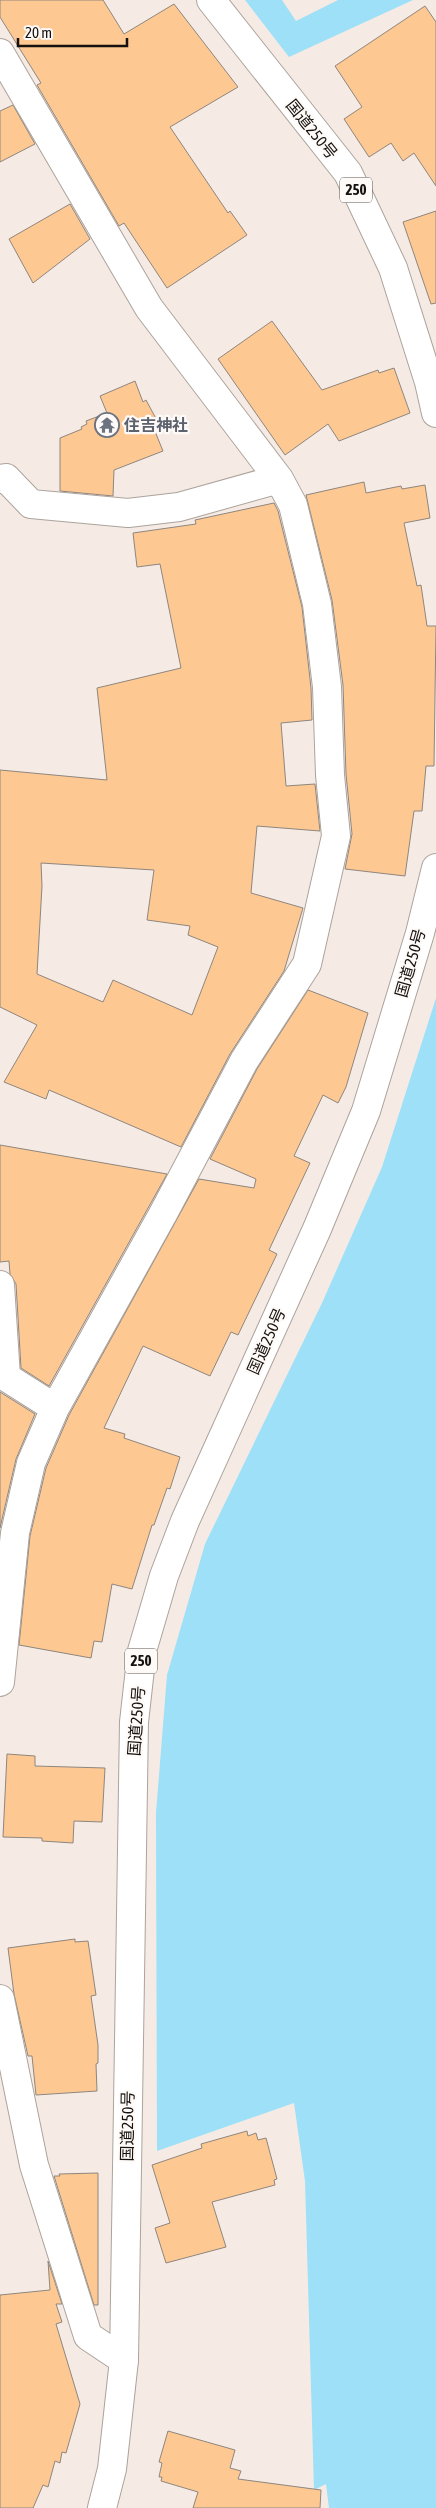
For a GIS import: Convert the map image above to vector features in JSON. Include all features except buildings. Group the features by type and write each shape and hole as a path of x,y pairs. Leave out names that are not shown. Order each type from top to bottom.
{"main road":[{"name":"国道250号","path":"212,0 348,173 393,268 429,382 436,413"},
{"path":"0,53 149,308 279,479 293,505 317,604 328,686 330,775 336,836 307,964 244,1061 164,1212 55,1408 31,1463 15,1533 0,1682"},
{"path":"0,479 6,478 32,504 128,513 179,507 279,479"},
{"name":"国道250号","path":"102,2508 112,2470 124,2360 134,1722 142,1651 164,1576 185,1520 317,1229 366,1111 420,933 436,868"},
{"path":"0,1286 6,1377 55,1408"},
{"path":"0,1999 34,2165 88,2336 124,2360"}],"water":[{"path":"245,0 282,0 296,21 338,0 413,0 289,57"},
{"path":"436,998 436,2508 329,2508 326,2484 314,2490 305,2181 294,2103 157,2151 156,1813 167,1675 205,1544 322,1303 382,1167"}],"place":[{"name":"住吉神社","path":"107,425"}]}
